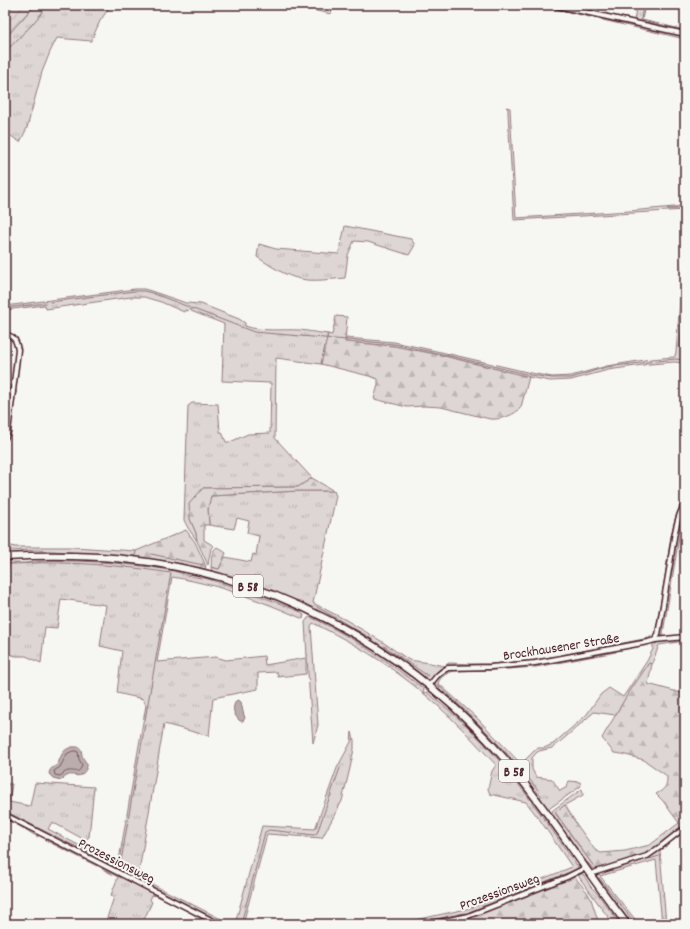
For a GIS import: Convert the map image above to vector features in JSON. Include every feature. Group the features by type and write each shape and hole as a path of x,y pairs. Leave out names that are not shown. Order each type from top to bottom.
{"main road":[{"name":"B 58","path":"5,557 74,555 118,558 194,570 241,584 292,603 339,626 385,654 429,686 462,715 488,741 504,758 535,797 590,875 627,924"}],"street":[{"path":"553,5 685,34"},
{"path":"5,334 12,337 16,341 18,350 8,432 5,438"},
{"path":"5,394 13,392"},
{"path":"655,640 658,635 673,542 680,515 685,503"},
{"name":"Brockhausener Straße","path":"429,686 438,674 448,668 491,667 535,663 655,640 685,637"},
{"name":"Prozessionsweg","path":"5,815 219,924"},
{"path":"590,875 647,856 685,829"},
{"name":"Prozessionsweg","path":"430,924 468,916 575,874 585,868"}],"green space":[{"path":"5,5 35,5 5,38"},
{"path":"35,5 111,5 100,21 91,41 57,38 42,72 27,128 20,142 5,132 5,38"},
{"path":"289,5 332,5 331,14"},
{"path":"558,5 567,5 634,20 637,5 645,5 642,20 685,30 685,33"},
{"path":"542,6 685,35 685,39"},
{"path":"506,107 510,108 516,218 685,206 685,208 667,209 685,210 514,220 508,109"},
{"path":"345,226 411,239 415,245 409,255 368,242 354,241 348,255 345,278 329,280 306,280 295,278 278,270 257,257 259,244 276,249 339,254"},
{"path":"685,236 685,292 680,346 685,363 674,362 650,364 608,370 571,380 550,381 440,355 394,346 345,342 346,338 394,342 552,377 571,376 607,366 674,357 676,352"},
{"path":"144,289 186,303 201,304 239,319 245,323 245,326 252,328 265,330 300,330 328,334 321,364 276,358 275,438 312,478 298,487 203,488 190,519 196,533 197,541 184,520 188,406 192,403 218,404 220,432 222,432 226,442 230,442 248,434 270,433 271,383 222,381 224,324 191,311 191,309 188,311 185,310 184,312 161,302 144,297 131,297 46,309 45,305 5,310 5,306"},
{"path":"336,316 347,317 345,342 394,346 440,355 529,377 521,407 519,410 507,416 498,419 490,419 441,407 407,407 374,399 378,379 321,364 328,334 332,335"},
{"path":"312,478 334,491 298,491 211,496 208,509 209,525 204,525 204,540 214,546 211,548 208,565 197,541 196,533 190,519 189,504 203,488 298,487"},
{"path":"298,491 334,491 336,496 313,603 346,620 409,660 444,666 449,663 491,664 535,660 649,638 655,632 656,628 675,520 685,498 685,501 681,508 657,631 653,638 650,640 536,662 442,668 430,680 428,680 342,624 311,608 278,594 212,571 211,567 219,569 225,557 251,562 253,554 256,555 259,536 247,533 249,521 237,518 234,529 209,525 208,509 211,496"},
{"path":"685,505 685,517 680,532 662,639 659,635 679,521"},
{"path":"186,530 195,542 206,566 204,570 135,557 136,551"},
{"path":"8,545 15,547 73,547 136,551 135,557 38,550 5,551 5,546"},
{"path":"217,547 226,553 219,569 211,567 212,553"},
{"path":"44,561 104,562 169,570 205,578 266,598 301,612 304,615 303,619 226,589 172,577 157,662 216,657 226,660 264,656 265,665 306,658 306,674 278,677 277,672 258,673 258,689 213,698 209,736 164,724 138,877 225,921 234,924 221,924 5,814 5,784 12,784 9,802 30,806 35,783 94,787 89,837 85,840 52,822 48,829 118,866 146,705 143,699 117,693 122,651 100,646 106,605 61,599 57,628 45,627 41,663 26,656 16,656 5,653 6,563"},
{"path":"310,617 345,635 376,654 424,689 423,693 390,667 369,653 313,623 311,626 318,725 313,743 305,622"},
{"path":"685,638 685,641 659,645 652,664 649,663 615,715 594,712 552,748 539,751 532,758 532,769 536,777 552,779 560,791 567,787 569,781 580,782 581,786 550,808 547,808 540,799 541,795 535,792 506,756 435,685 436,679 439,675 448,669 491,668 616,649 616,652 536,667 454,671 441,678 438,683 477,718 521,764 538,748 544,748 553,744 587,714 601,694 609,688 623,697 647,661 653,649 653,642"},
{"path":"5,655 7,655 5,734"},
{"path":"649,663 652,664 648,684 685,694 685,828 646,855 605,868 597,869 555,812 565,805 595,850 601,853 625,851 650,845 679,823 656,794 662,791 665,787 667,783 667,776 644,760 614,753 602,738 626,697"},
{"path":"427,692 464,723 499,760 540,813 578,867 578,870 468,915 425,924 396,924 471,908 572,867 526,802 490,794 488,789 492,771 496,765 462,729 423,693"},
{"path":"352,732 354,749 342,801 322,838 267,834 243,924 235,924 262,826 315,829 337,768 351,742"},
{"path":"582,789 583,795 565,805 555,813 597,869 594,870 589,864 582,860 551,815 553,810"},
{"path":"5,816 37,833 38,837 14,823 5,820"},
{"path":"685,830 685,832 660,851 666,924 662,924 656,860 600,876 639,924 630,924 595,878 596,874 676,836"},
{"path":"50,839 94,862 97,866 45,840"},
{"path":"103,867 153,892 155,896 152,895 150,900 152,902 142,924 105,924 114,897 111,895 118,877 102,869"},
{"path":"583,874 591,887 620,924 613,924 579,877"},
{"path":"574,876 591,899 599,924 468,924 469,917"},
{"path":"159,895 216,924 209,924 158,896"}],"water":[{"path":"237,700 241,702 245,718 243,721 240,721 234,712 234,704"},
{"path":"68,748 80,748 83,758 87,764 86,770 80,776 69,775 61,780 53,778 49,774 51,769 57,765 64,752"}],"waterway":[{"path":"5,52 27,30 43,10 50,5"},
{"path":"641,21 643,5"},
{"path":"50,302 144,291 189,307"},
{"path":"5,308 46,303"},
{"path":"191,308 254,332 394,344 530,375 552,378 571,378 606,367 675,359 685,360"},
{"path":"151,554 203,565"},
{"path":"7,576 8,565 10,564 42,563 112,566 171,573 145,720"},
{"path":"317,607 372,639"},
{"path":"384,646 428,676"},
{"path":"464,670 521,667 615,651"},
{"path":"5,690 6,665"},
{"path":"437,680 447,671 451,670"},
{"path":"438,685 465,710 515,762 538,790"},
{"path":"140,753 145,724"},
{"path":"122,871 120,870 120,867 139,756"},
{"path":"241,924 265,832 269,830 314,835 317,833 340,768"},
{"path":"5,811 52,835"},
{"path":"5,818 35,833"},
{"path":"55,836 119,869"},
{"path":"47,840 94,863"},
{"path":"650,859 659,856"},
{"path":"605,872 645,860"},
{"path":"104,868 118,875"},
{"path":"126,873 226,924"},
{"path":"469,912 567,873"},
{"path":"121,877 152,893"},
{"path":"599,878 636,924"},
{"path":"411,924 465,913"}]}
